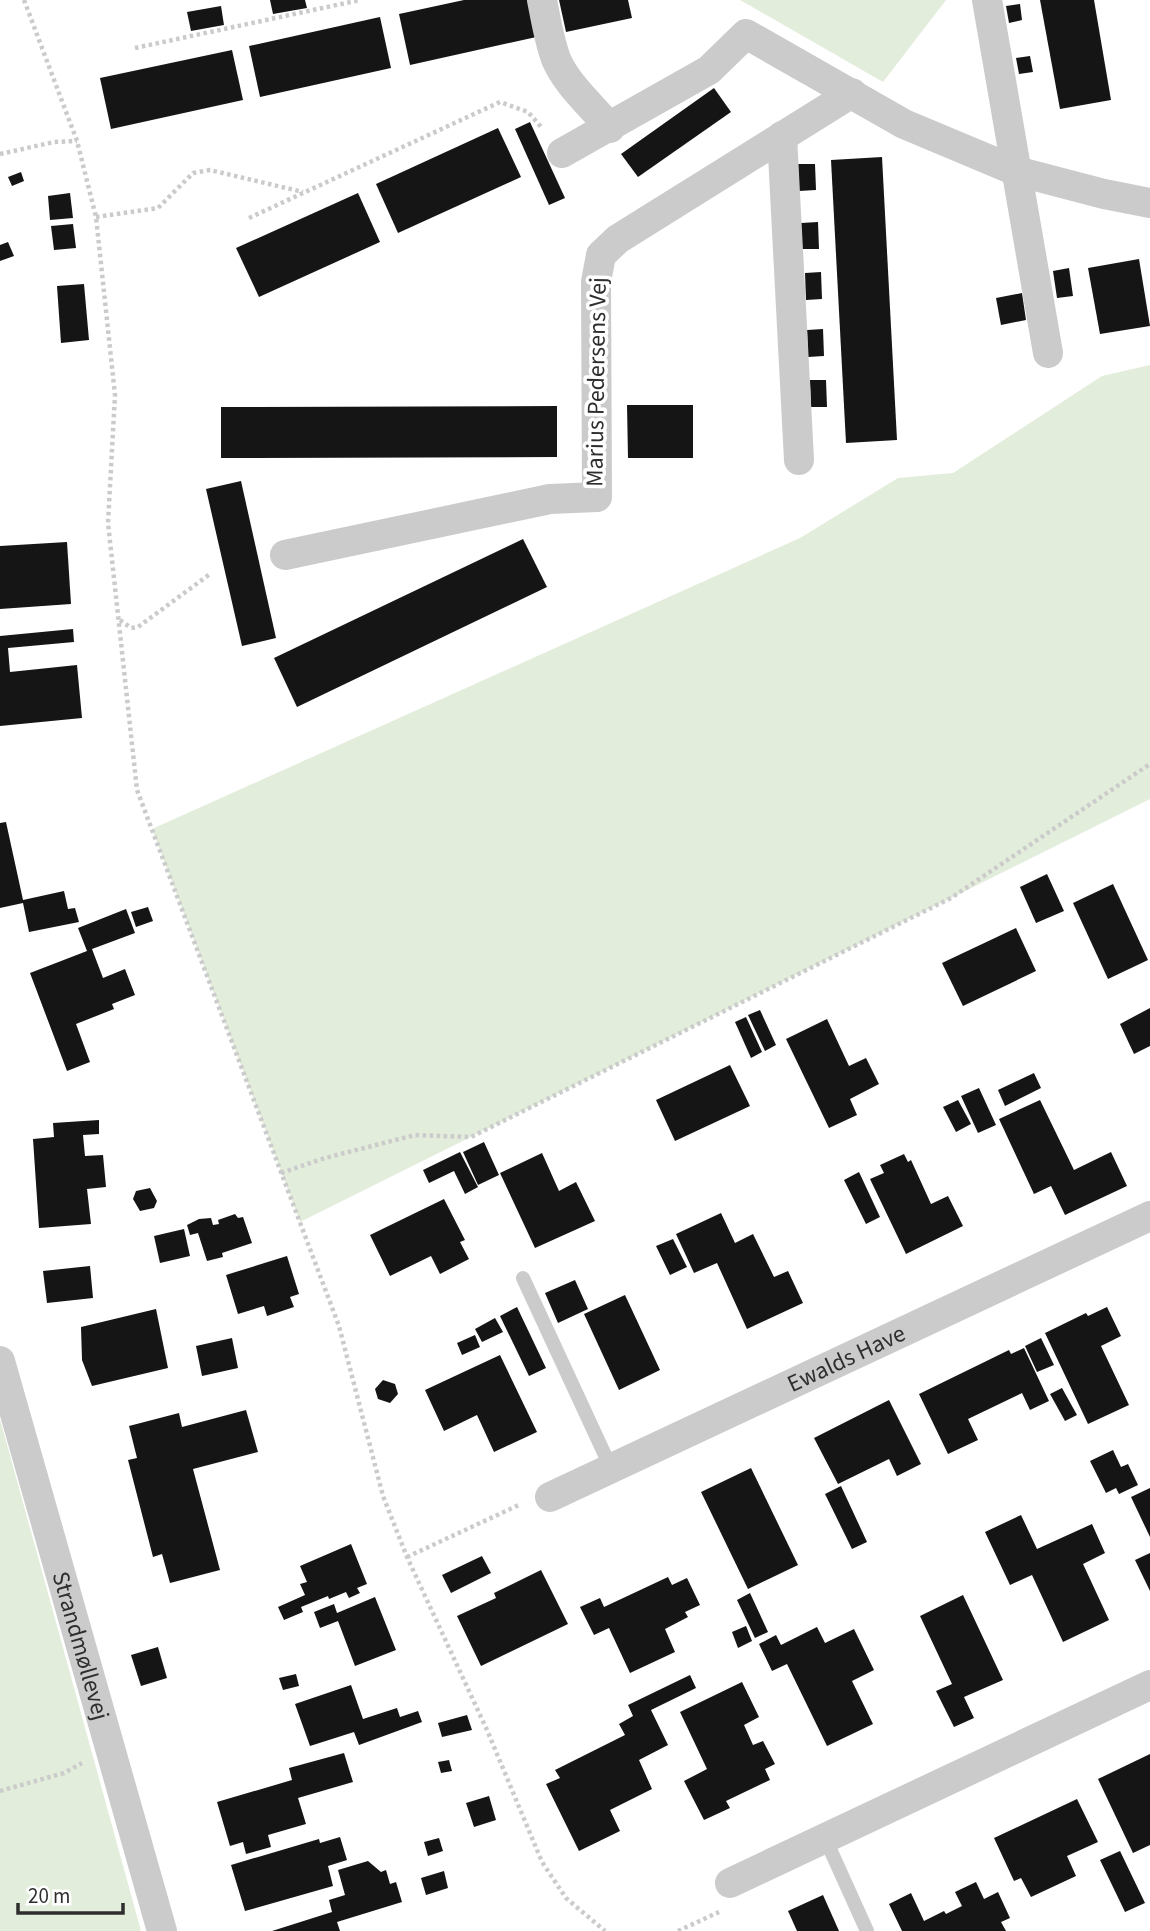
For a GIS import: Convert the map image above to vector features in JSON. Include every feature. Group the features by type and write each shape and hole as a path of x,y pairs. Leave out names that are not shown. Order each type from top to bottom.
{"street":[{"path":"542,0 557,61 566,76 610,128"},
{"path":"987,0 1048,353"},
{"path":"562,153 709,70 746,34 904,124 1016,171 1150,204"},
{"name":"Marius Pedersens Vej","path":"285,555 550,499 597,497 596,282 601,255 618,239 852,93"},
{"path":"782,136 799,460"},
{"name":"Ewalds Have","path":"550,1497 1148,1222"},
{"name":"Strandmøllevej","path":"0,1361 162,1931"},
{"path":"730,1883 1150,1685"}],"lane":[{"path":"523,1278 611,1468"},
{"path":"825,1838 867,1931"}],"path":[{"path":"24,0 77,141 96,217 115,395 108,523 137,790 338,1326 383,1496 407,1557 487,1730 542,1862 566,1898 605,1931"},
{"path":"135,48 360,0"},
{"path":"249,218 500,102 528,112 562,153"},
{"path":"0,154 54,142 77,141"},
{"path":"96,217 159,208 193,173 210,170 304,192"},
{"path":"120,620 131,628 138,626 210,574"},
{"path":"281,1173 325,1158 415,1135 471,1137 951,898 1150,764"},
{"path":"407,1557 527,1501 550,1497"},
{"path":"0,1791 64,1773 110,1747"}],"green space":[{"path":"740,0 946,0 883,82"},
{"path":"1150,365 1150,799 300,1222 152,829 800,538 898,478 953,473 1102,376"},
{"path":"0,1419 141,1931 0,1931"}],"building":[{"path":"270,0 305,0 307,8 273,14"},
{"path":"464,0 533,0 541,36 410,65 399,14"},
{"path":"559,0 628,0 632,18 566,32"},
{"path":"1040,0 1094,0 1111,100 1060,109"},
{"path":"1020,4 1022,20 1009,23 1006,6"},
{"path":"221,6 224,25 191,31 187,12"},
{"path":"380,17 391,68 260,97 249,46"},
{"path":"232,50 243,100 111,129 100,78"},
{"path":"1030,56 1033,72 1019,74 1016,58"},
{"path":"714,88 731,112 638,177 621,154"},
{"path":"530,122 565,198 549,205 515,129"},
{"path":"498,128 521,177 398,233 376,184"},
{"path":"882,157 897,440 846,443 831,160"},
{"path":"798,164 815,164 816,190 799,191"},
{"path":"21,172 24,181 12,186 8,177"},
{"path":"70,193 73,218 50,220 48,196"},
{"path":"358,193 380,242 259,297 236,248"},
{"path":"818,222 819,249 802,249 801,223"},
{"path":"73,224 76,248 54,250 51,226"},
{"path":"8,242 14,256 0,261 0,245"},
{"path":"1139,259 1150,326 1100,334 1088,268"},
{"path":"1069,268 1073,296 1057,298 1053,271"},
{"path":"821,272 822,299 806,300 805,273"},
{"path":"84,284 89,340 61,343 57,286"},
{"path":"1022,293 1026,320 1001,325 996,298"},
{"path":"823,329 824,356 808,357 807,330"},
{"path":"810,380 826,380 827,407 811,407"},
{"path":"627,405 693,405 693,458 628,458"},
{"path":"557,406 557,457 221,458 221,407"},
{"path":"241,481 276,638 242,646 206,489"},
{"path":"523,539 547,587 297,707 274,658"},
{"path":"67,542 71,604 0,609 0,546"},
{"path":"73,629 74,642 8,648 10,672 77,665 82,718 0,726 0,636"},
{"path":"6,822 23,900 64,891 68,909 75,908 79,922 29,932 23,903 0,908 0,823"},
{"path":"1047,874 1064,911 1036,923 1020,887"},
{"path":"1113,884 1148,960 1108,979 1073,903"},
{"path":"148,907 153,921 136,927 131,912"},
{"path":"126,909 135,933 92,949 103,978 125,969 135,995 112,1004 114,1009 76,1024 90,1062 67,1071 30,973 87,951 78,928"},
{"path":"1016,928 1036,971 963,1006 942,963"},
{"path":"1150,1008 1150,1046 1134,1054 1120,1024"},
{"path":"760,1010 776,1045 765,1051 748,1015"},
{"path":"746,1017 762,1052 751,1058 735,1022"},
{"path":"827,1019 849,1066 866,1058 879,1084 850,1099 857,1115 829,1128 786,1039"},
{"path":"730,1065 750,1106 675,1141 656,1100"},
{"path":"1034,1073 1041,1088 1005,1106 998,1090"},
{"path":"979,1088 996,1125 978,1133 961,1096"},
{"path":"958,1100 971,1124 956,1132 943,1107"},
{"path":"1040,1100 1074,1170 1111,1152 1127,1186 1065,1215 1051,1186 1034,1194 999,1119"},
{"path":"99,1120 99,1134 83,1135 85,1156 103,1155 106,1187 87,1189 91,1224 39,1228 33,1139 54,1137 53,1123"},
{"path":"484,1142 499,1175 478,1185 463,1152"},
{"path":"460,1152 478,1187 465,1194 454,1171 429,1183 423,1170"},
{"path":"542,1153 559,1191 576,1182 595,1221 535,1248 500,1173"},
{"path":"904,1154 908,1162 911,1160 931,1204 948,1196 963,1226 906,1254 870,1179 884,1173 880,1165"},
{"path":"859,1172 880,1217 866,1224 844,1180"},
{"path":"150,1188 157,1201 154,1208 140,1211 133,1199 136,1191"},
{"path":"444,1199 465,1240 460,1242 469,1259 440,1274 431,1256 390,1276 370,1235"},
{"path":"721,1213 735,1243 753,1234 774,1277 788,1271 803,1303 747,1329 717,1263 694,1273 676,1234"},
{"path":"235,1214 238,1218 243,1217 252,1243 222,1253 223,1257 207,1261 198,1233 190,1235 187,1225 199,1219 211,1218 213,1225 219,1224 218,1220"},
{"path":"184,1229 190,1256 160,1263 154,1236"},
{"path":"673,1239 687,1267 670,1275 656,1246"},
{"path":"287,1256 299,1294 290,1297 294,1307 267,1316 264,1306 238,1314 226,1275"},
{"path":"90,1266 93,1298 47,1303 43,1271"},
{"path":"575,1280 588,1309 558,1323 545,1293"},
{"path":"625,1295 660,1370 619,1390 584,1314"},
{"path":"517,1307 546,1368 529,1376 500,1316"},
{"path":"1107,1307 1121,1336 1101,1346 1129,1405 1088,1424 1045,1333 1086,1313 1088,1316"},
{"path":"156,1309 168,1368 92,1386 82,1360 81,1327"},
{"path":"495,1318 503,1332 482,1342 475,1329"},
{"path":"475,1335 480,1347 462,1355 457,1343"},
{"path":"232,1338 238,1368 202,1376 196,1346"},
{"path":"1041,1338 1054,1365 1037,1372 1025,1346"},
{"path":"1024,1348 1049,1401 1030,1410 1022,1393 968,1419 978,1440 948,1454 919,1394 1009,1350 1011,1354"},
{"path":"500,1355 537,1432 494,1452 477,1415 444,1431 425,1390"},
{"path":"383,1380 395,1384 398,1394 390,1403 378,1399 375,1389"},
{"path":"1062,1388 1077,1415 1065,1421 1050,1394"},
{"path":"889,1400 921,1464 897,1476 889,1459 838,1484 814,1438"},
{"path":"246,1410 258,1452 193,1469 220,1570 170,1583 162,1554 153,1557 128,1460 137,1458 129,1426 179,1413 182,1427"},
{"path":"1113,1450 1121,1467 1128,1464 1138,1485 1119,1494 1116,1488 1106,1493 1090,1461"},
{"path":"751,1468 798,1565 748,1589 701,1492"},
{"path":"841,1486 867,1542 852,1549 825,1494"},
{"path":"1150,1488 1150,1537 1131,1497"},
{"path":"1021,1515 1037,1549 1092,1524 1105,1553 1083,1564 1109,1620 1063,1642 1032,1575 1010,1585 985,1532"},
{"path":"351,1544 367,1584 357,1588 360,1593 349,1598 346,1592 329,1599 328,1596 301,1607 303,1612 284,1620 278,1607 305,1595 300,1584 307,1582 300,1566"},
{"path":"1150,1553 1150,1591 1135,1560"},
{"path":"482,1556 491,1573 451,1593 442,1575"},
{"path":"541,1570 568,1624 481,1666 457,1616 496,1598 494,1593"},
{"path":"668,1577 672,1585 687,1578 700,1605 685,1612 688,1617 665,1629 675,1652 630,1673 609,1628 594,1635 580,1607 600,1598 604,1607"},
{"path":"750,1593 768,1632 755,1638 737,1600"},
{"path":"963,1595 1003,1680 964,1697 974,1718 954,1727 936,1691 952,1684 920,1616"},
{"path":"375,1597 396,1650 355,1666 338,1621 320,1628 314,1612 334,1604 337,1613"},
{"path":"746,1626 752,1641 738,1648 732,1632"},
{"path":"817,1627 825,1643 854,1629 874,1670 852,1681 873,1724 827,1746 787,1664 772,1671 759,1644 776,1635 781,1645"},
{"path":"158,1647 167,1678 141,1686 131,1655"},
{"path":"296,1674 299,1686 283,1690 279,1678"},
{"path":"690,1675 696,1688 651,1710 668,1745 639,1760 652,1789 610,1810 620,1831 579,1851 546,1784 560,1778 555,1770 625,1735 619,1724 633,1716 628,1705"},
{"path":"742,1682 759,1717 744,1725 753,1745 763,1741 775,1764 765,1769 770,1780 726,1801 730,1808 704,1820 684,1781 707,1769 680,1712"},
{"path":"351,1685 363,1719 397,1708 400,1717 418,1711 422,1722 359,1745 354,1732 310,1746 295,1704"},
{"path":"467,1715 472,1730 442,1737 438,1723"},
{"path":"344,1753 353,1782 298,1798 306,1824 268,1835 271,1847 246,1854 243,1842 230,1846 217,1802 292,1780 289,1768"},
{"path":"1150,1754 1150,1845 1133,1853 1098,1779"},
{"path":"449,1760 452,1771 441,1773 438,1762"},
{"path":"489,1796 496,1820 474,1827 466,1803"},
{"path":"1077,1799 1098,1842 1067,1856 1076,1876 1031,1897 1021,1878 1014,1881 994,1838"},
{"path":"340,1837 347,1860 328,1866 333,1886 245,1911 231,1865 319,1839 320,1843"},
{"path":"439,1838 443,1851 428,1856 424,1842"},
{"path":"1120,1851 1145,1903 1125,1912 1100,1860"},
{"path":"368,1861 381,1872 386,1870 390,1884 396,1882 402,1902 337,1922 340,1931 272,1931 332,1912 329,1900 345,1895 338,1870"},
{"path":"444,1871 448,1888 426,1895 421,1878"},
{"path":"976,1882 984,1899 998,1892 1010,1918 1001,1922 1006,1931 902,1931 889,1904 911,1893 924,1921 962,1906 955,1892"},
{"path":"823,1895 839,1931 797,1931 788,1911"}]}
